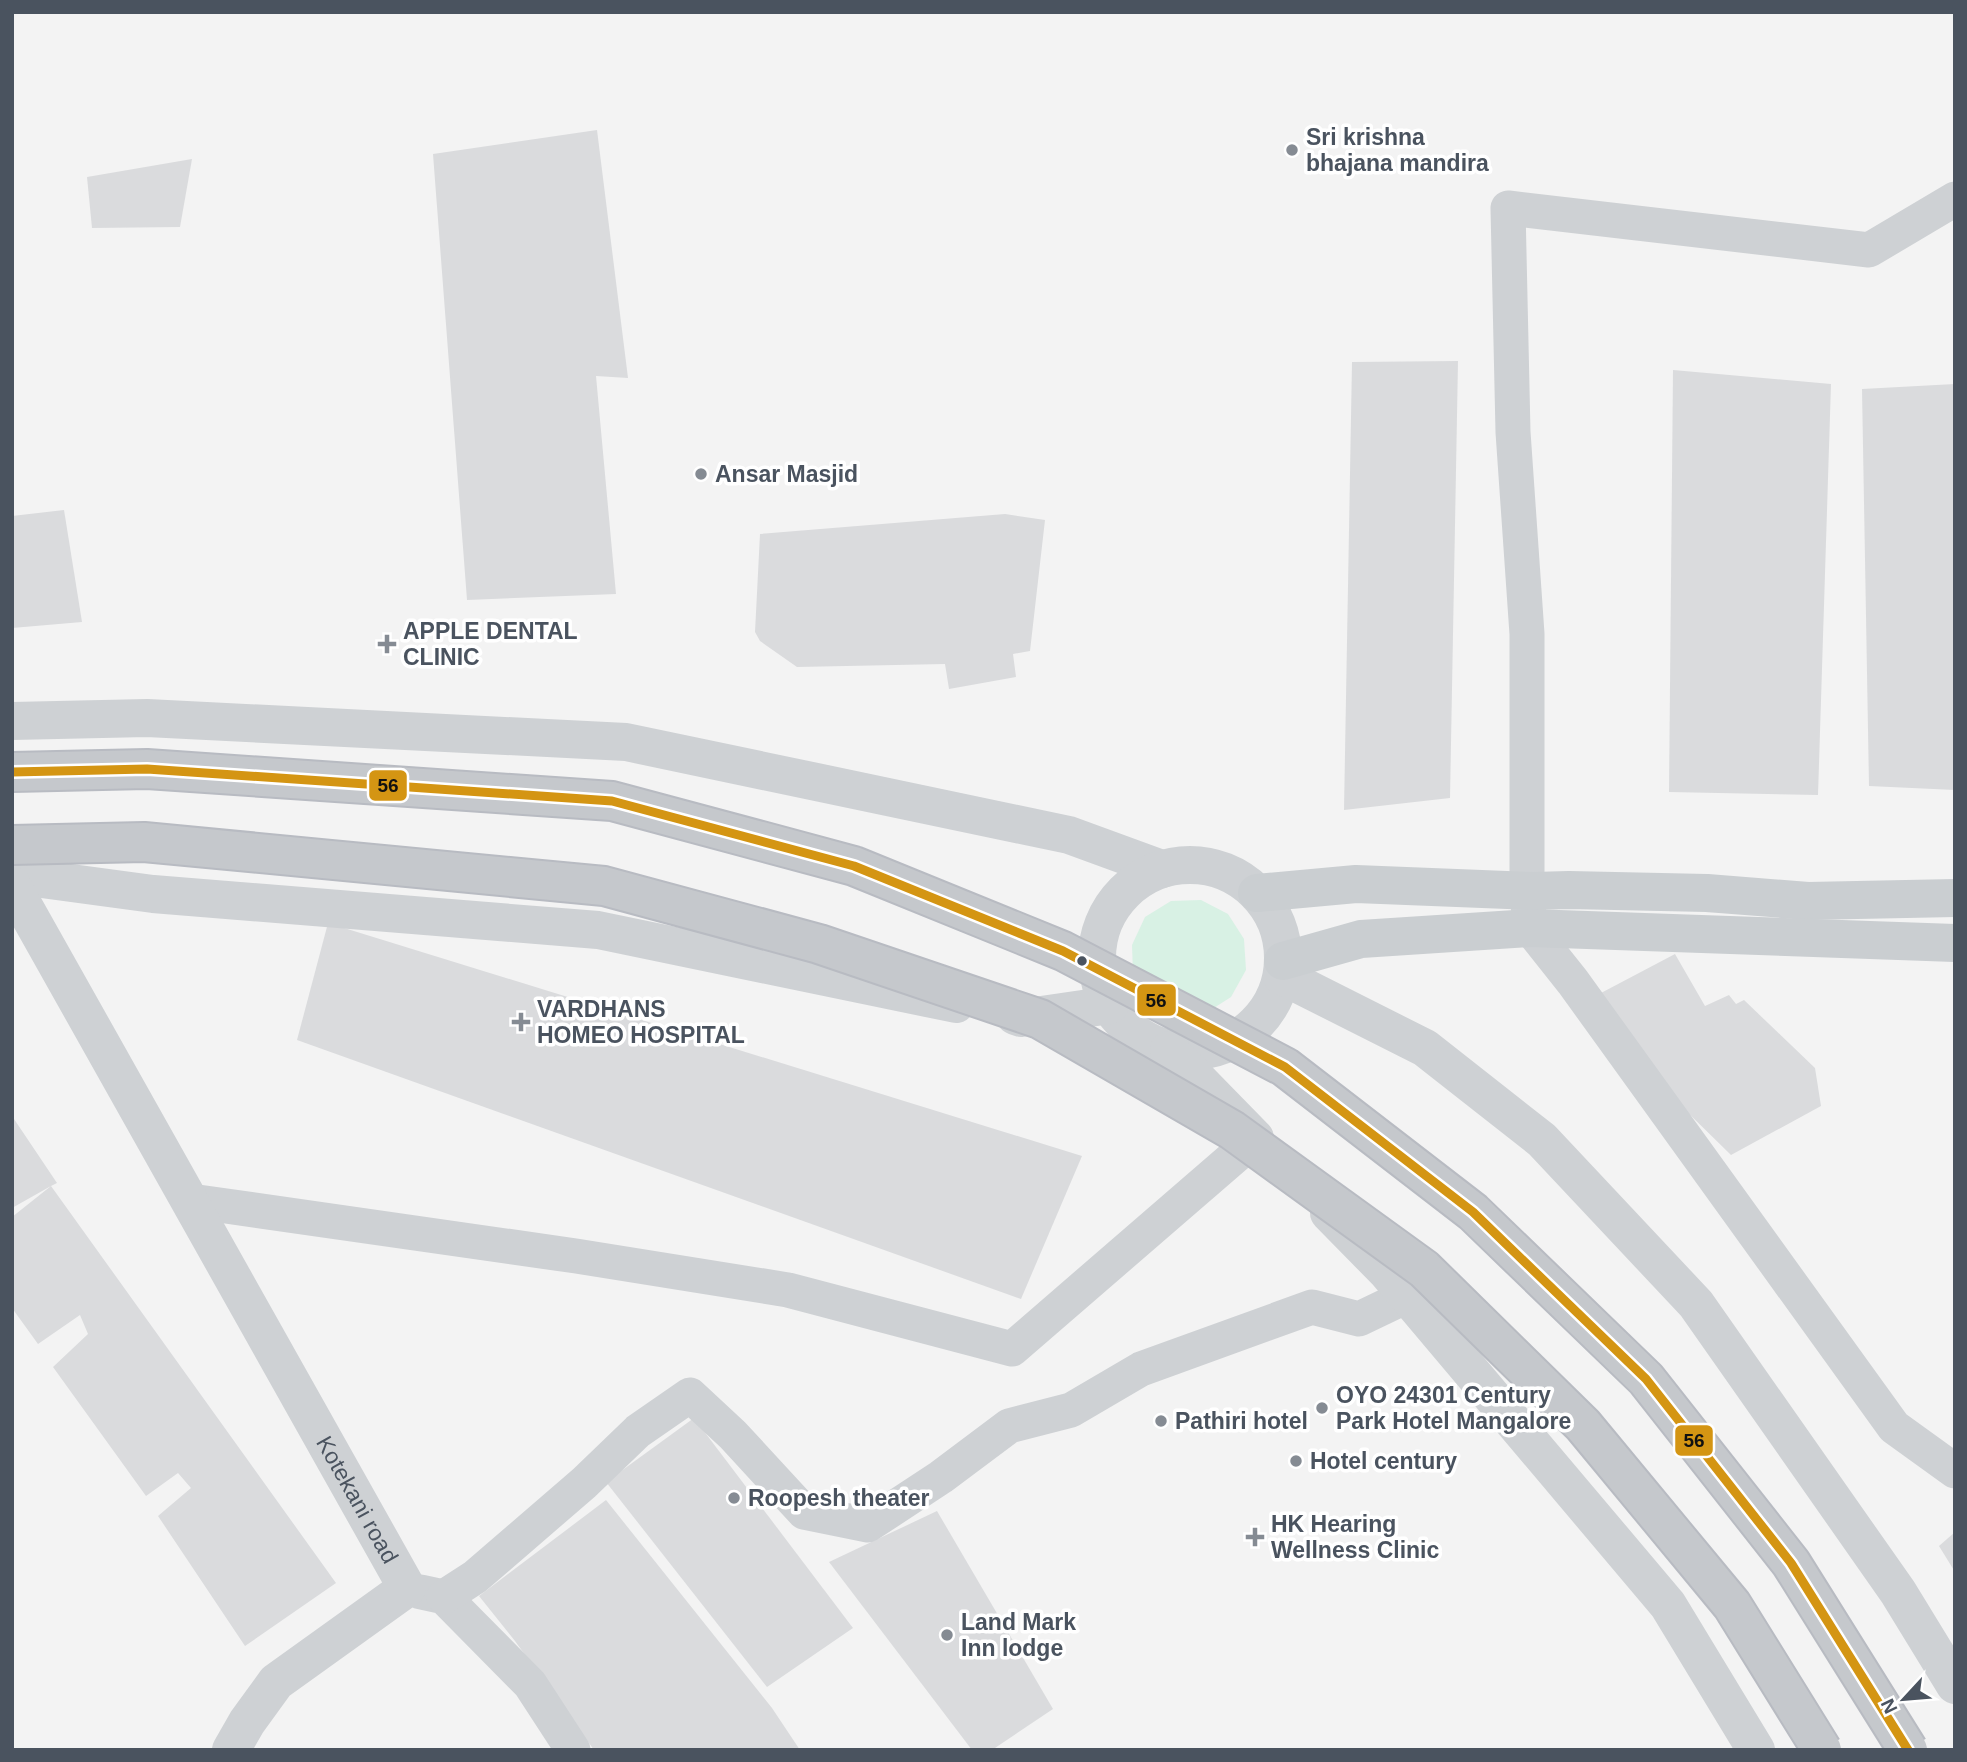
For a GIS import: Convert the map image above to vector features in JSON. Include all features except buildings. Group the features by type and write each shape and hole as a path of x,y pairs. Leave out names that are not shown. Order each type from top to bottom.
{"highway":[{"path":"12,772 147,769 612,801 853,866 1063,951 1285,1067 1473,1212 1646,1378 1791,1563 1908,1750"},
{"path":"12,845 144,842 604,886 819,944 1040,1019 1231,1130 1424,1269 1583,1425 1723,1595 1822,1750"}],"main road":[{"path":"1257,893 1356,884 1955,943"},
{"path":"1283,968 1361,939 1530,903 1569,890 1707,893 1808,901 1955,898"}],"street":[{"path":"1955,199 1869,250 1508,208 1513,432 1527,634 1530,903 1573,982 1894,1427 1955,1471"},
{"path":"12,721 147,718 626,742 1069,835 1162,869"},
{"path":"1187,864 1213,867 1237,877 1257,893 1272,913 1281,936 1283,968 1272,1004 1253,1027 1228,1044 1199,1052 1169,1050 1146,1040 1125,1025 1110,1005 1100,979 1097,952 1103,924 1116,900 1137,881 1162,869 1187,864"},
{"path":"12,875 153,894 598,930 1021,1017 1110,1005"},
{"name":"Kotekani road","path":"12,885 407,1588 276,1682 247,1722 231,1750"},
{"path":"1283,968 1425,1048 1542,1140 1696,1304 1898,1592 1955,1685"},
{"path":"1169,1050 1387,1272 1668,1605 1756,1750"},
{"path":"191,1201 576,1255 788,1290 1012,1349 1256,1138"},
{"path":"444,1597 475,1577 584,1483 638,1432 690,1395 733,1435 804,1511 867,1525 941,1477 1009,1426 1071,1410 1141,1369 1312,1307 1359,1319 1407,1296"},
{"path":"407,1588 444,1597 530,1684 573,1750"}],"green space":[{"path":"1201,900 1228,914 1244,939 1246,970 1231,997 1206,1013 1133,974 1132,945 1145,917 1171,901"}],"transit line":[{"name":"56","path":"12,772 147,769 612,801 854,866 1063,951 1285,1067 1473,1212 1646,1379 1791,1563 1908,1750"}],"place":[{"name":"Sri krishna bhajana mandira","path":"1292,150"},
{"name":"Ansar Masjid","path":"701,474"},
{"name":"APPLE DENTAL CLINIC","path":"387,644"},
{"name":"VARDHANS HOMEO HOSPITAL","path":"521,1022"},
{"name":"OYO 24301 Century Park Hotel Mangalore","path":"1322,1408"},
{"name":"Pathiri hotel","path":"1161,1421"},
{"name":"Hotel century","path":"1296,1461"},
{"name":"Roopesh theater","path":"734,1498"},
{"name":"HK Hearing Wellness Clinic","path":"1255,1537"},
{"name":"Land Mark Inn lodge","path":"947,1635"}]}
